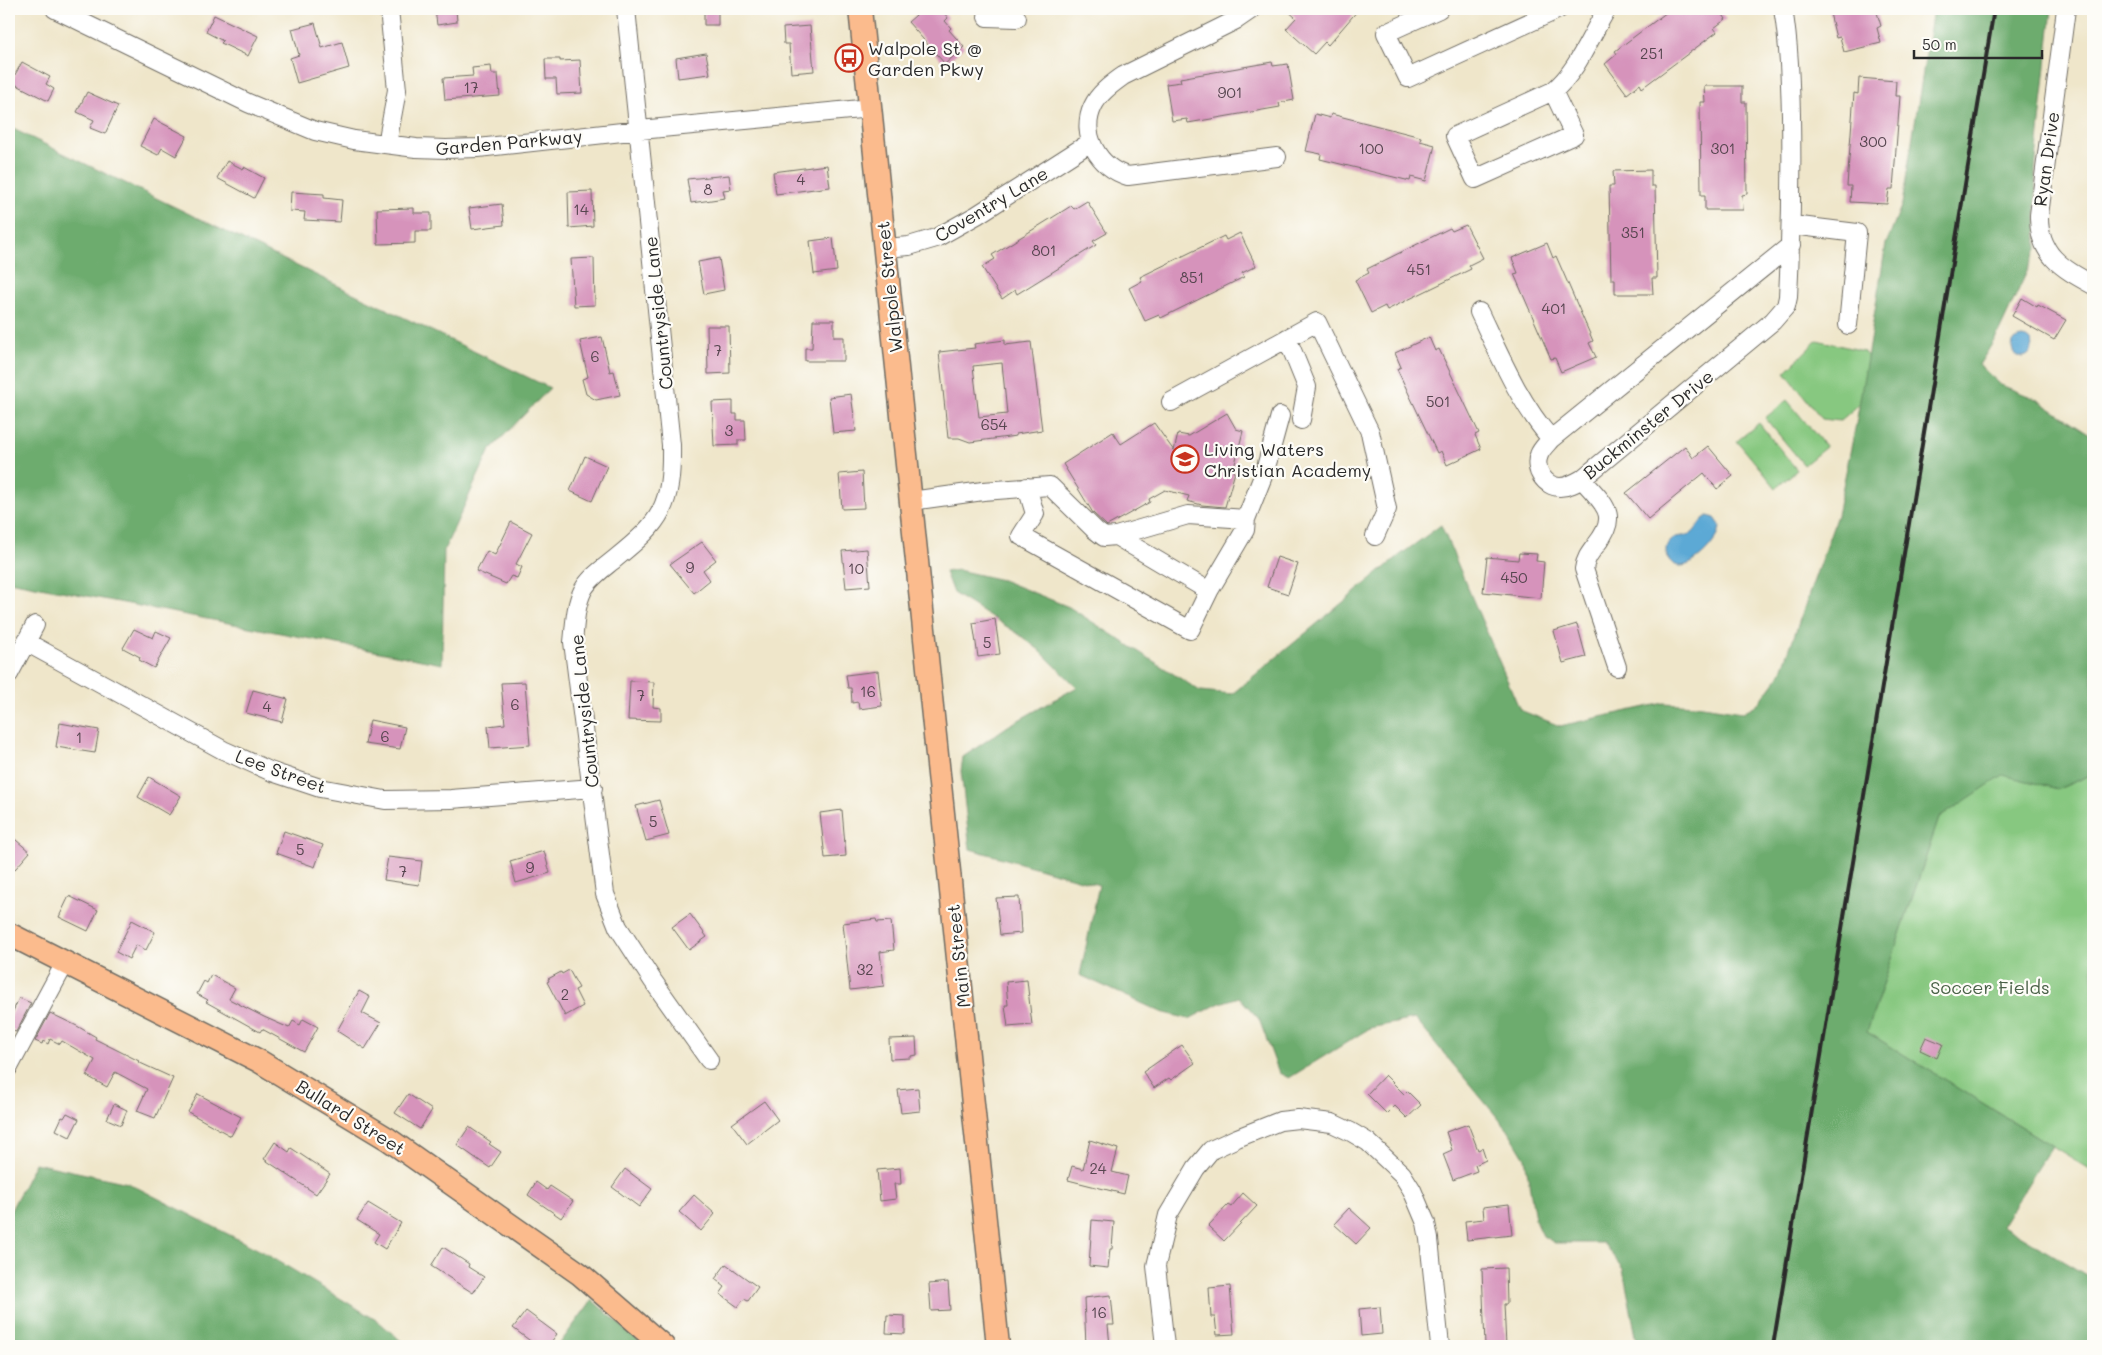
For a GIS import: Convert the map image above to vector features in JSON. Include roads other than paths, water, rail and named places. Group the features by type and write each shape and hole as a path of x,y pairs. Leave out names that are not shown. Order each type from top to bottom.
{"main road":[{"name":"Walpole Street","path":"860,9 918,566"},
{"name":"Main Street","path":"918,566 998,1346"},
{"name":"Bullard Street","path":"9,934 258,1061 388,1139 580,1274 663,1346"}],"street":[{"name":"Garden Parkway","path":"55,9 280,117 315,131 354,140 416,148 462,149 871,108"},
{"path":"388,144 397,90 390,9"},
{"name":"Countryside Lane","path":"626,9 640,130 671,445 671,476 665,504 651,528 595,575 583,590 576,612 573,642 605,894 618,927 653,982 709,1060"},
{"path":"988,9 987,18 1017,18"},
{"path":"1252,9 1236,20 1123,76 1094,105 1089,118 1088,130 1091,142 1105,164 1116,172 1128,176 1277,157"},
{"path":"1439,9 1386,33 1408,78 1548,11"},
{"path":"1553,91 1574,135 1475,180 1455,136 1553,91 1566,78 1607,9"},
{"name":"Buckminster Drive","path":"1783,9 1789,52 1792,225 1791,245 1788,297 1786,306 1781,314 1582,479 1567,486 1558,487 1544,479 1537,463 1543,448 1551,439 1791,245"},
{"name":"Ryan Drive","path":"2066,9 2039,227 2044,244 2057,263 2093,285"},
{"name":"Coventry Lane","path":"885,248 920,244 954,229 1091,142"},
{"path":"1792,225 1857,233 1848,325"},
{"path":"1479,312 1529,412 1551,439"},
{"path":"1171,402 1317,322 1370,432 1388,509 1375,536"},
{"path":"1287,338 1307,388 1301,420"},
{"path":"1027,487 1036,514 1021,536 1190,630 1209,591 1245,530 1246,519 1265,471 1280,416"},
{"path":"1582,479 1602,503 1609,518 1604,535 1589,554 1584,570 1617,667"},
{"path":"911,501 982,490 1050,486 1104,537 1116,536 1188,515 1246,519"},
{"path":"1116,536 1209,591"},
{"path":"9,674 35,626"},
{"name":"Lee Street","path":"26,642 223,750 272,772 320,788 385,800 450,799 593,788"},
{"path":"9,1067 65,963"},
{"path":"1165,1346 1156,1266 1168,1215 1173,1204 1196,1168 1211,1150 1280,1122 1298,1119 1332,1123 1368,1142 1396,1168 1407,1182 1426,1223 1430,1239 1440,1346"}],"water":[{"path":"2022,337 2029,340 2032,347 2029,354 2022,357 2015,354 2012,347 2015,340"},
{"path":"1708,516 1715,518 1720,525 1712,544 1693,562 1680,566 1672,563 1666,551 1668,543 1675,537 1687,536 1692,533 1702,520"}],"railway":[{"path":"1773,1346 1994,9"}],"place":[{"name":"Walpole St @ Garden Pkwy","path":"849,58"},
{"name":"Living Waters Christian Academy","path":"1185,459"}],"park label":[{"name":"Soccer Fields","path":"1990,987"}]}
